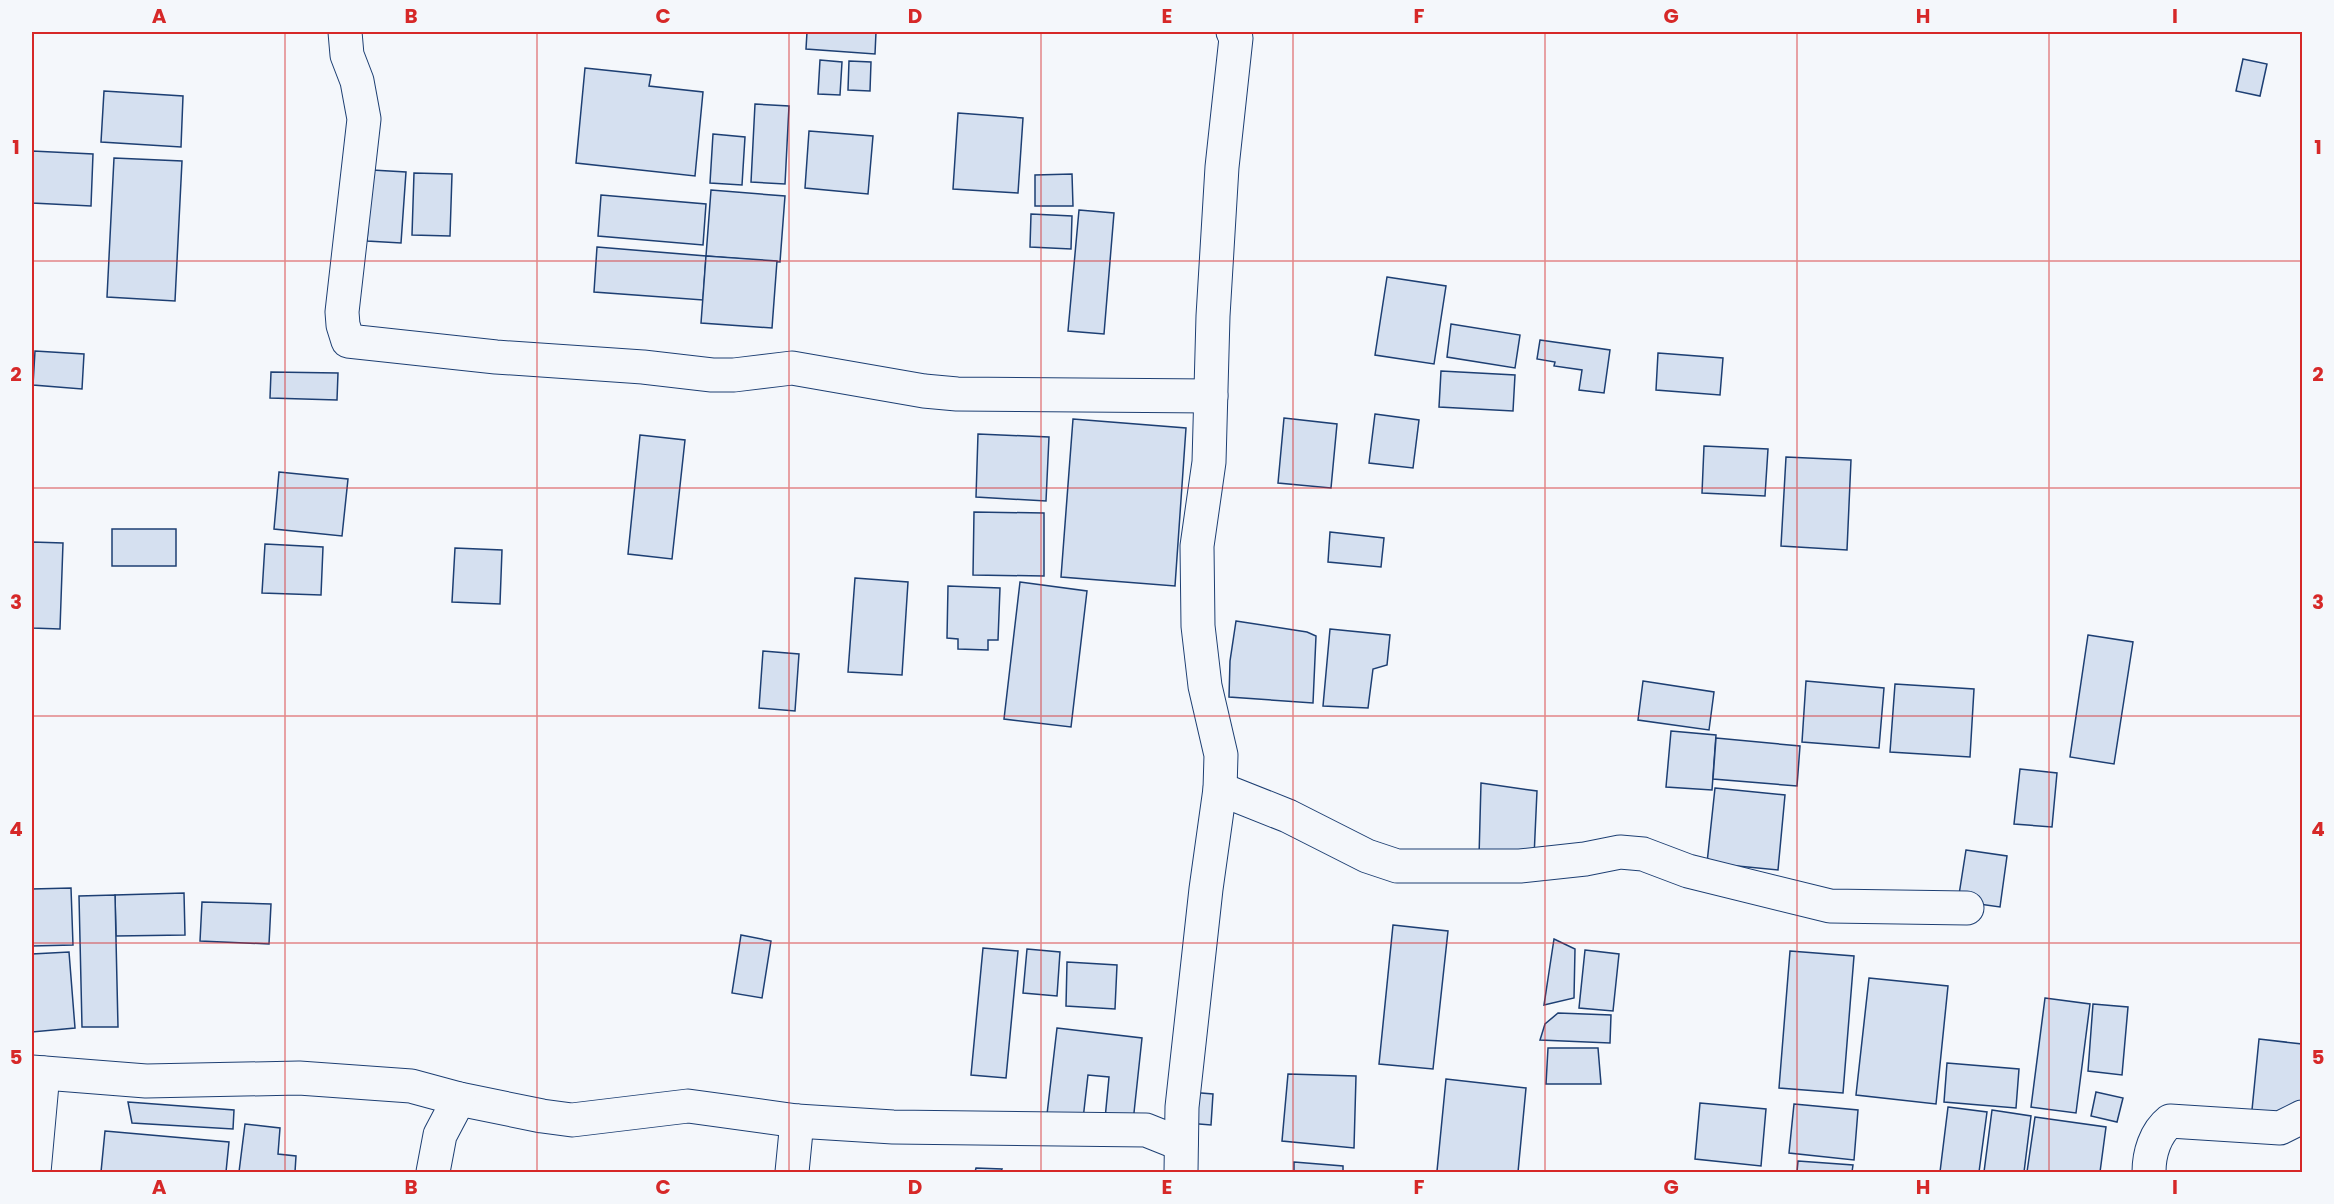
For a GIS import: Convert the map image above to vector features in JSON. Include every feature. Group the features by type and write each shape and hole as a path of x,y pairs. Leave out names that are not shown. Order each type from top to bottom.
{"street":[{"path":"345,32 348,55 357,81 364,119 342,312 348,340 496,357 643,367 712,375 734,375 792,368 924,391 957,394 1211,396"},
{"path":"1181,1158 1182,1107 1206,889 1220,789 1221,755 1205,686 1198,626 1197,546 1209,462 1222,167 1236,38 1233,32"},
{"path":"1220,789 1288,816 1367,856 1397,866 1520,866 1585,859 1620,852 1643,854 1688,871 1830,906 1967,908"},
{"path":"34,1173 37,1072 146,1081 299,1077 411,1086 459,1099 572,1120 688,1106 797,1121 893,1127 1146,1130 1182,1107"},
{"path":"433,1173 440,1135 459,1099"},
{"path":"2149,1173 2155,1140 2161,1128 2170,1121 2280,1128 2302,1118"},
{"path":"792,1173 797,1121"},
{"path":"1146,1130 1181,1158"}],"building":[{"path":"807,32 876,32 875,54 806,49"},
{"path":"2243,59 2267,64 2260,96 2236,91"},
{"path":"820,60 842,62 840,95 818,94"},
{"path":"849,61 871,62 870,91 848,90"},
{"path":"585,68 651,75 649,86 703,92 695,176 576,163"},
{"path":"104,91 183,96 181,147 101,142"},
{"path":"755,104 789,106 785,184 751,182"},
{"path":"958,113 1023,118 1018,193 953,189"},
{"path":"809,131 873,136 868,194 805,188"},
{"path":"713,134 745,137 742,185 710,183"},
{"path":"32,151 93,154 91,206 32,203"},
{"path":"114,158 182,161 175,301 107,297"},
{"path":"372,170 406,172 401,243 367,241"},
{"path":"414,173 452,174 450,236 412,235"},
{"path":"1072,174 1073,206 1035,206 1035,175"},
{"path":"711,190 785,196 780,262 706,256"},
{"path":"601,195 706,204 703,245 598,236"},
{"path":"1079,210 1114,213 1104,334 1068,331"},
{"path":"1031,214 1072,216 1071,249 1030,247"},
{"path":"597,247 706,256 703,300 594,292"},
{"path":"706,256 777,261 772,328 701,323"},
{"path":"1387,277 1446,286 1434,364 1375,355"},
{"path":"1451,324 1520,335 1515,368 1447,357"},
{"path":"1540,340 1610,350 1604,393 1579,390 1582,370 1554,366 1555,362 1537,359"},
{"path":"35,351 84,354 82,389 33,385"},
{"path":"1658,353 1723,358 1720,395 1656,390"},
{"path":"1441,371 1515,375 1513,411 1439,407"},
{"path":"271,372 338,373 337,400 270,398"},
{"path":"1375,414 1419,420 1413,468 1369,463"},
{"path":"1284,418 1337,424 1331,488 1278,483"},
{"path":"1073,419 1186,428 1175,586 1061,577"},
{"path":"978,434 1049,437 1046,501 976,497"},
{"path":"640,435 685,440 672,559 628,554"},
{"path":"1704,446 1768,449 1765,496 1702,493"},
{"path":"1786,457 1851,460 1847,550 1781,546"},
{"path":"279,472 348,479 342,536 274,529"},
{"path":"974,512 1044,513 1044,576 973,575"},
{"path":"112,529 176,529 176,566 112,566"},
{"path":"1330,532 1384,538 1381,567 1328,562"},
{"path":"32,542 63,543 60,629 32,628"},
{"path":"265,544 323,547 321,595 262,593"},
{"path":"455,548 502,550 500,604 452,602"},
{"path":"855,578 908,582 902,675 848,672"},
{"path":"1020,582 1087,591 1071,727 1004,719"},
{"path":"948,586 1000,588 998,640 988,640 988,650 958,649 958,639 947,638"},
{"path":"1236,621 1307,632 1316,636 1313,703 1229,697 1230,661"},
{"path":"1330,629 1390,635 1387,665 1373,669 1368,708 1323,706"},
{"path":"2088,635 2133,642 2114,764 2070,757"},
{"path":"763,651 799,654 795,711 759,708"},
{"path":"1643,681 1714,692 1709,730 1638,720"},
{"path":"1806,681 1884,688 1879,748 1802,742"},
{"path":"1895,684 1974,689 1970,757 1890,752"},
{"path":"1671,731 1716,735 1712,790 1666,787"},
{"path":"1716,738 1800,746 1797,786 1713,779"},
{"path":"2020,769 2057,773 2052,827 2014,824"},
{"path":"1481,783 1537,791 1534,857 1479,857"},
{"path":"1715,788 1785,795 1778,870 1707,863"},
{"path":"1966,850 2007,856 2000,907 1958,901"},
{"path":"71,888 73,945 32,946 32,889"},
{"path":"184,893 185,935 116,936 115,895"},
{"path":"115,895 118,1027 82,1027 79,896"},
{"path":"202,902 271,904 269,944 200,941"},
{"path":"1393,925 1448,931 1433,1069 1379,1064"},
{"path":"741,935 771,941 762,998 732,993"},
{"path":"1554,939 1575,949 1574,998 1544,1005"},
{"path":"983,948 1018,951 1006,1078 971,1075"},
{"path":"1027,949 1060,952 1057,996 1023,993"},
{"path":"1585,950 1619,954 1613,1011 1579,1008"},
{"path":"1790,951 1854,956 1843,1093 1779,1088"},
{"path":"69,952 75,1028 32,1032 32,954"},
{"path":"1067,962 1117,965 1115,1009 1066,1006"},
{"path":"1869,978 1948,986 1936,1104 1856,1095"},
{"path":"2045,998 2090,1004 2076,1113 2031,1107"},
{"path":"2093,1004 2128,1007 2122,1075 2088,1071"},
{"path":"1558,1013 1611,1015 1610,1043 1540,1040 1545,1024"},
{"path":"1057,1028 1142,1038 1133,1122 1105,1119 1109,1077 1088,1075 1082,1128 1046,1123"},
{"path":"2259,1039 2302,1044 2302,1125 2251,1120"},
{"path":"1548,1048 1598,1048 1601,1084 1546,1084"},
{"path":"1947,1063 2019,1069 2016,1108 1944,1102"},
{"path":"1288,1074 1356,1076 1354,1148 1282,1141"},
{"path":"1446,1079 1526,1088 1518,1172 1437,1171"},
{"path":"1189,1092 1213,1094 1211,1125 1187,1123"},
{"path":"2096,1092 2123,1098 2117,1122 2091,1116"},
{"path":"128,1102 234,1110 233,1129 132,1123"},
{"path":"1700,1103 1766,1109 1761,1166 1695,1159"},
{"path":"1794,1104 1858,1110 1854,1160 1789,1153"},
{"path":"1948,1107 1987,1112 1979,1172 1940,1172"},
{"path":"1992,1110 2031,1116 2024,1172 1984,1172"},
{"path":"2035,1117 2106,1127 2100,1172 2027,1172"},
{"path":"245,1124 280,1128 278,1154 296,1156 295,1172 239,1172"},
{"path":"105,1131 229,1142 226,1172 101,1172"},
{"path":"1798,1161 1853,1165 1852,1172 1797,1172"},
{"path":"1294,1162 1343,1166 1343,1172 1294,1172"},
{"path":"976,1168 1002,1169 1001,1172 975,1172"}]}
